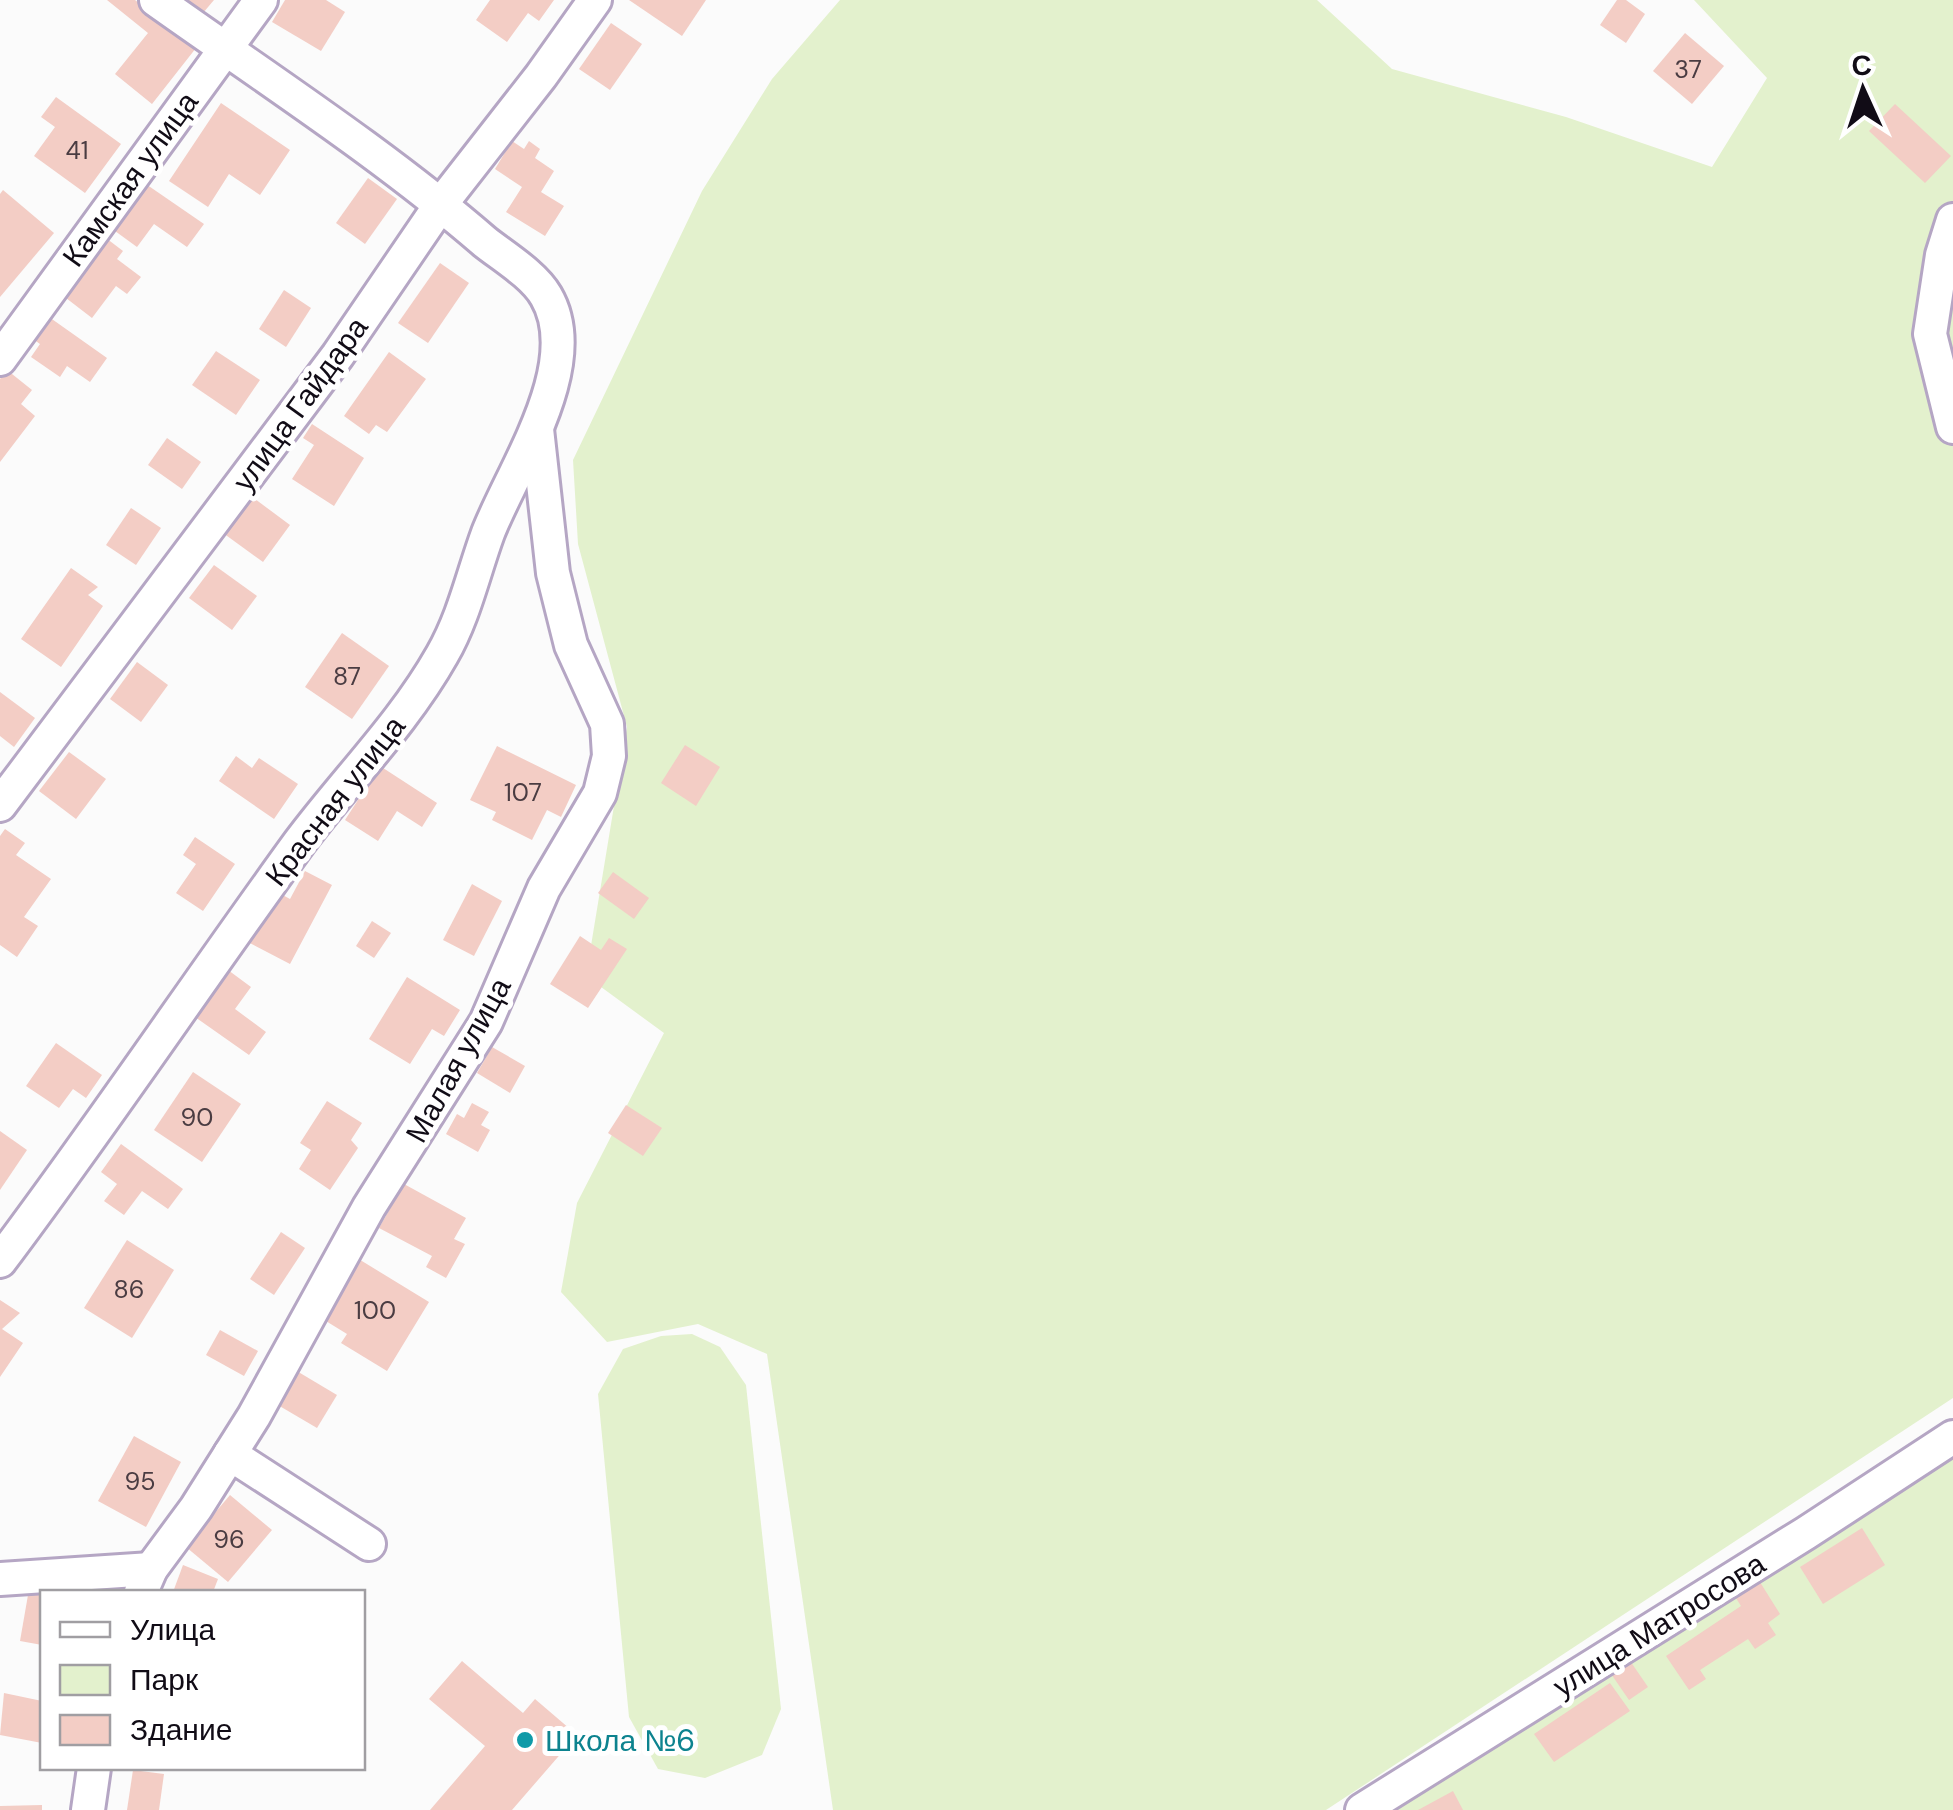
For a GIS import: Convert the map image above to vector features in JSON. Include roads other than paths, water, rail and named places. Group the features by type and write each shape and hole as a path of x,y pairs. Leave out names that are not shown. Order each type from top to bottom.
{"street":[{"path":"156,0 442,204"},
{"name":"Камская улица","path":"0,359 262,0"},
{"name":"улица Гайдара","path":"0,805 338,355 442,204 595,0"},
{"name":"Красная улица","path":"0,1261 94,1136 152,1048 304,838 414,701 454,631 498,509 537,428 556,363 556,328 544,292 442,204"},
{"path":"1953,220 1942,255 1930,334 1953,427"},
{"name":"Малая улица","path":"146,1581 230,1454 296,1343 369,1207 486,1022 544,888 600,792 609,756 606,724 571,645 553,573 537,428"},
{"name":"улица Матросова","path":"1362,1810 1953,1437"},
{"path":"230,1454 368,1544"},
{"path":"0,1579 146,1581"},
{"path":"88,1810 94,1770"}],"place":[{"name":"Школа №6","path":"525,1740"}]}
